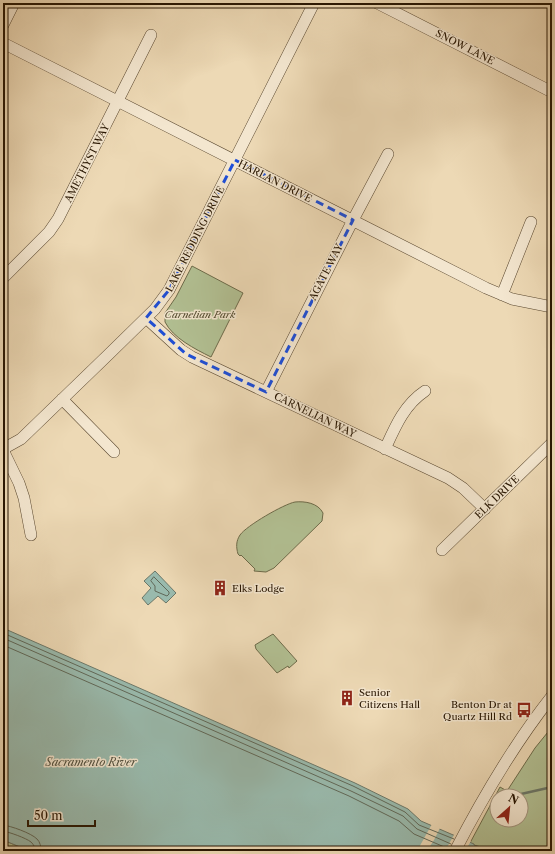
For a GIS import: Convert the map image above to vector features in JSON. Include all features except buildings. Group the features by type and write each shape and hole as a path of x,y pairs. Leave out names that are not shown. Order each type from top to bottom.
{"street":[{"path":"3,25 14,3"},
{"name":"LAKE REDDING DRIVE","path":"3,450 21,439 146,318 169,290 314,3"},
{"name":"SNOW LANE","path":"377,3 552,92"},
{"name":"AMETHYST WAY","path":"3,278 55,224 151,35"},
{"name":"HARLAN DRIVE","path":"3,43 502,295 552,307"},
{"name":"AGATE WAY","path":"266,392 388,154"},
{"path":"502,295 531,222"},
{"name":"CARNELIAN WAY","path":"146,318 186,354 452,480 463,488 485,509"},
{"path":"385,449 405,410 416,397 425,391"},
{"path":"62,399 114,452"},
{"name":"ELK DRIVE","path":"442,550 552,443"},
{"path":"3,450 19,483 24,498 31,535"},
{"path":"454,851 479,805 521,737 552,696"}],"highlighted area":[{"path":"235,160 353,220 266,392 186,354 146,318 169,290"}],"green space":[{"name":"Carnelian Park","path":"192,266 243,293 211,357 179,338 173,333 165,322 165,313 176,297"},
{"path":"295,502 307,502 318,507 323,513 322,521 274,568 266,572 254,571 255,569 241,555 240,556 238,554 237,544 240,535 250,526 266,516"},
{"path":"273,634 297,661 289,668 288,666 277,673 256,649 255,645"},
{"path":"552,727 552,851 495,851 478,847 470,843 489,808 489,828 529,828 529,788 509,788 535,748"},
{"path":"3,840 30,851 3,851"}],"water":[{"path":"155,571 176,593 166,603 158,596 148,605 142,598 151,588 144,581"},
{"name":"Sacramento River","path":"3,628 355,783 408,809 421,821 474,845 495,851 30,851 3,840"}],"pier":[{"path":"432,824 440,828 434,840 427,851 417,851"},
{"path":"455,833 471,841 465,851 445,851"}],"waterway":[{"path":"529,792 552,787"}],"place":[{"name":"Elks Lodge","path":"220,588"},
{"name":"Senior Citizens Hall","path":"347,698"},
{"name":"Benton Dr at Quartz Hill Rd","path":"524,710"}]}
